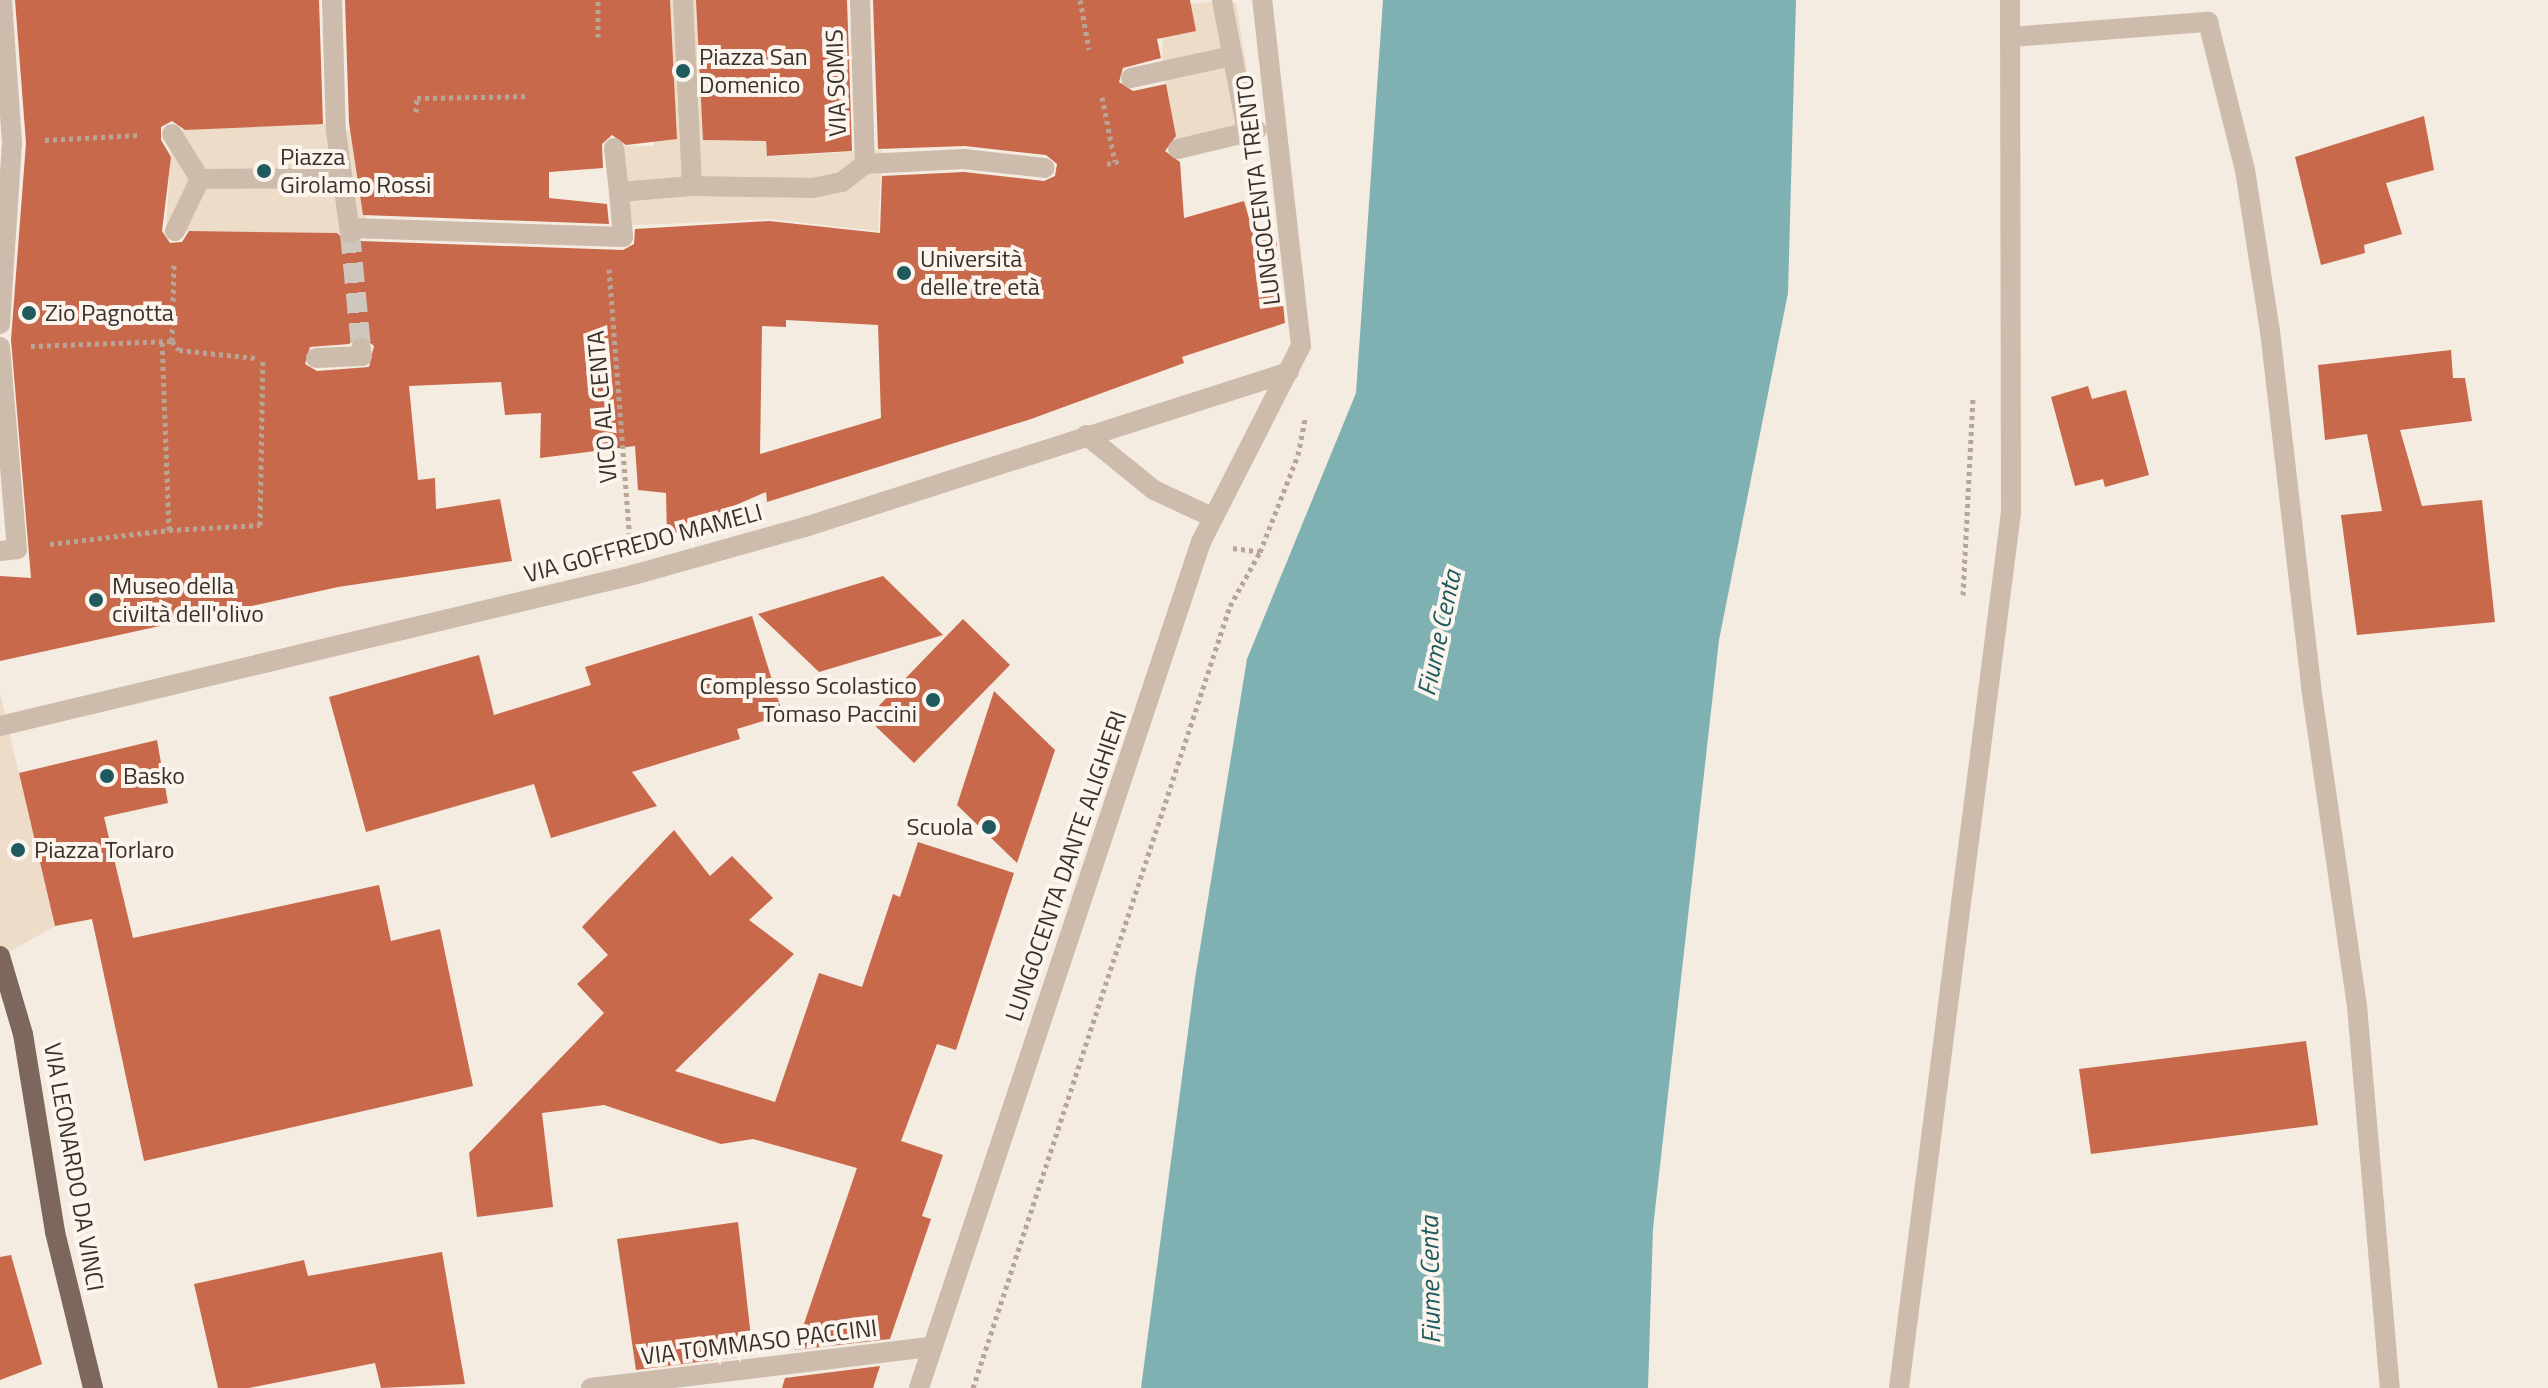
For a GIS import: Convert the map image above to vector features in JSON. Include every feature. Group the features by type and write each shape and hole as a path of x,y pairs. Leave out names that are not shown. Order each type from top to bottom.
{"main road":[{"name":"VIA LEONARDO DA VINCI","path":"0,956 23,1034 55,1232 93,1388"}],"street":[{"path":"0,324 12,143 2,0"},
{"path":"332,0 341,125 341,178 350,231 615,236 619,192 614,148"},
{"path":"683,0 692,186"},
{"name":"VIA SOMIS","path":"860,0 865,164"},
{"name":"LUNGOCENTA TRENTO","path":"1262,0 1301,346 1289,372"},
{"path":"1899,1388 2011,512 2010,0"},
{"path":"1178,149 1252,131 1232,56 1222,1"},
{"path":"2011,37 2208,22 2245,170 2270,331 2311,687 2357,1006 2390,1388"},
{"path":"1131,78 1232,56"},
{"path":"172,134 200,179"},
{"path":"619,192 692,186 813,188 842,182 865,164 964,159 1045,168"},
{"path":"200,179 341,178"},
{"path":"175,231 200,179"},
{"path":"7,347 9,550"},
{"path":"316,358 362,356 361,348"},
{"name":"VIA GOFFREDO MAMELI","path":"0,726 633,575 805,527 1289,372"},
{"name":"LUNGOCENTA DANTE ALIGHIERI","path":"919,1388 1212,517 1289,372"},
{"path":"1086,435 1154,490 1212,517"},
{"name":"VIA TOMMASO PACCINI","path":"591,1388 932,1347"}],"path":[{"path":"598,0 598,37"},
{"path":"1080,0 1089,49"},
{"path":"1099,85 1115,162"},
{"path":"416,112 417,98 527,96"},
{"path":"12,143 172,134"},
{"path":"1107,164 1123,160"},
{"path":"9,550 169,530 260,525 260,358 179,350 172,341 175,231"},
{"name":"VICO AL CENTA","path":"615,236 633,575"},
{"path":"7,347 172,341"},
{"path":"162,342 169,530"},
{"path":"1962,601 1974,387"},
{"path":"973,1388 1230,606 1260,552"}],"shaded area":[{"name":"Piazza San Domenico","path":"652,0 712,0 716,141 765,141 768,157 882,150 878,231 769,219 618,226 608,146 654,146"},
{"path":"1229,0 1236,3 1258,139 1178,149 1162,64 1163,38 1191,4"},
{"name":"Piazza Girolamo Rossi","path":"324,124 351,131 369,234 166,231 172,130"},
{"name":"Piazza Torlaro","path":"0,693 55,926 0,957"}],"water":[{"name":"Fiume Centa","path":"1383,0 1796,0 1788,293 1719,640 1653,1228 1648,1388 1141,1388 1195,979 1247,659 1356,393"}],"building":[{"path":"15,0 319,0 323,124 185,130 172,121 161,127 161,140 171,157 162,231 170,243 182,242 189,231 337,233 351,246 360,241 623,250 634,244 635,229 769,221 880,233 882,176 964,172 1044,181 1055,176 1057,164 1046,155 965,146 878,149 873,0 1190,0 1196,31 1157,39 1161,58 1123,68 1119,82 1133,91 1166,84 1176,136 1165,151 1180,162 1184,218 1244,201 1256,242 1276,238 1285,323 1182,357 1184,363 1031,419 767,502 766,492 706,518 703,525 667,535 666,493 638,490 635,446 540,458 541,413 505,415 501,382 409,386 418,480 435,478 436,509 500,499 512,561 338,587 0,661 0,576 31,578 11,340 26,143","holes":["786,320 878,325 881,418 760,454 762,326 786,327","360,335 374,346 369,367 317,371 305,364 310,347 349,344"]},
{"path":"345,0 670,0 677,139 626,145 612,135 602,144 603,168 549,172 549,198 607,204 609,224 363,215 349,123"},
{"path":"696,0 847,0 852,151 767,156 766,141 703,140"},
{"path":"2424,116 2434,170 2386,183 2402,234 2364,245 2365,253 2321,265 2295,157"},
{"path":"2451,350 2453,378 2465,378 2472,421 2400,430 2422,506 2482,500 2495,622 2357,635 2341,515 2382,511 2367,434 2325,440 2318,365"},
{"path":"2088,386 2092,399 2126,390 2149,475 2105,487 2103,479 2075,486 2051,397"},
{"path":"883,576 943,635 819,672 758,614"},
{"path":"752,616 783,715 737,729 740,739 632,772 657,806 551,838 534,784 366,832 329,697 479,655 494,715 591,685 585,667"},
{"path":"963,619 1010,665 914,763 867,718"},
{"path":"994,691 1055,750 1017,863 957,805"},
{"path":"157,740 168,803 104,817 133,938 379,885 391,941 440,929 473,1086 144,1161 92,919 55,926 19,773"},
{"path":"674,830 710,876 732,856 773,898 749,920 794,954 675,1071 775,1102 819,973 862,987 893,894 900,897 918,842 1014,873 956,1050 937,1044 901,1141 943,1155 922,1216 931,1219 890,1339 795,1350 857,1168 753,1139 721,1144 604,1105 542,1113 553,1207 477,1217 469,1153 604,1013 577,984 608,955 582,927"},
{"path":"2306,1041 2318,1125 2091,1154 2079,1069"},
{"path":"738,1222 753,1355 636,1370 617,1239"},
{"path":"442,1252 465,1384 381,1388 375,1363 249,1388 218,1388 194,1284 304,1260 308,1276"},
{"path":"11,1255 42,1364 0,1380 0,1257"},
{"path":"880,1366 873,1388 782,1388 785,1378"}],"tunnel":[{"path":"350,233 361,348"}],"place":[{"name":"Piazza San Domenico","path":"683,71"},
{"name":"Piazza Girolamo Rossi","path":"264,171"},
{"name":"Università delle tre età","path":"904,273"},
{"name":"Zio Pagnotta","path":"29,313"},
{"name":"Museo della civiltà dell'olivo","path":"96,600"},
{"name":"Complesso Scolastico Tomaso Paccini","path":"933,700"},
{"name":"Basko","path":"107,776"},
{"name":"Scuola","path":"989,827"},
{"name":"Piazza Torlaro","path":"18,850"}]}
